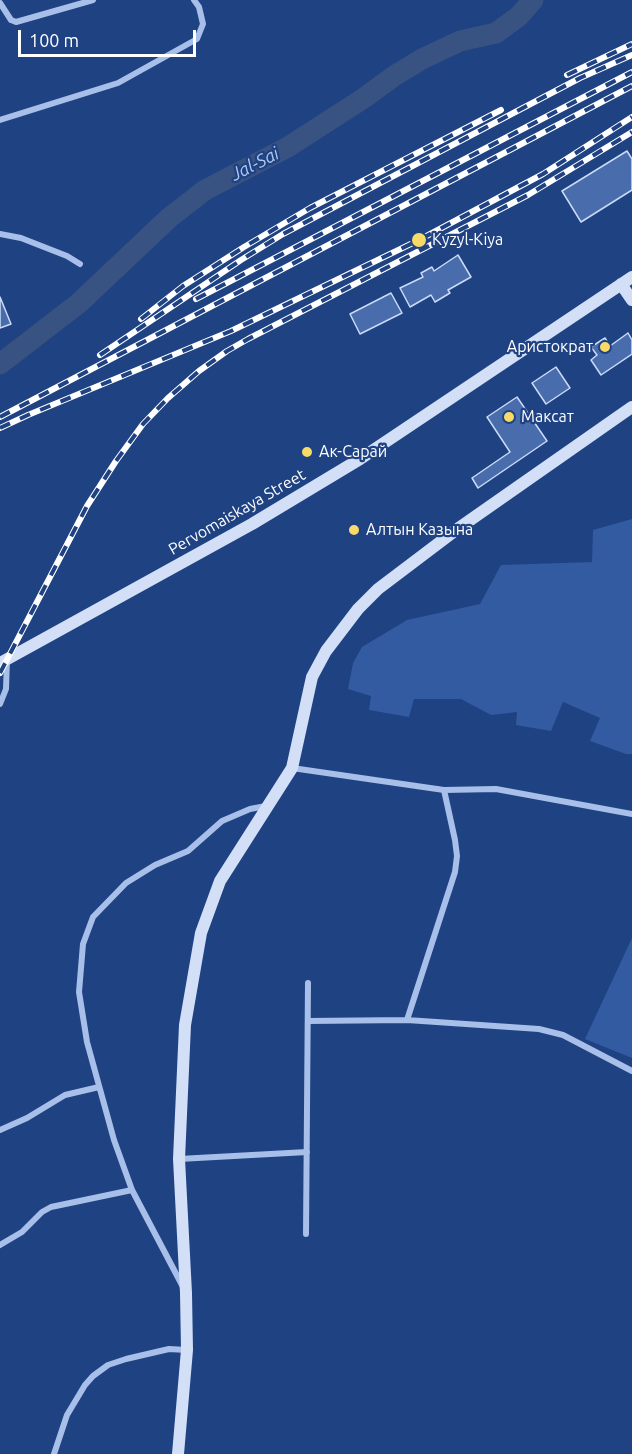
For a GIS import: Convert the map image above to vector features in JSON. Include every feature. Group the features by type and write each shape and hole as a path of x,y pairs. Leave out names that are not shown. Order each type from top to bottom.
{"street":[{"path":"0,3 11,20 16,22 93,0"},
{"path":"0,120 118,83 197,39 203,24 199,8 194,0"},
{"path":"0,234 21,238 67,256 80,264"},
{"path":"627,281 632,300"},
{"name":"Pervomaiskaya Street","path":"4,661 252,524 360,459 627,281"},
{"path":"178,1266 179,1158 185,1025 201,933 220,881 292,768 312,677 326,651 358,609 378,589 456,530 632,407"},
{"path":"0,704 6,689 4,661"},
{"path":"292,768 444,790 496,789 632,814"},
{"path":"407,1020 455,872 457,856 455,840 444,790"},
{"path":"178,1454 187,1350 186,1293 178,1266 132,1190 114,1140 87,1042 79,992 83,944 93,917 140,873 188,851 222,821 250,809 266,806"},
{"path":"306,1234 308,983"},
{"path":"308,1021 407,1020 539,1029 563,1035 632,1071"},
{"path":"0,1130 27,1118 65,1095 99,1087"},
{"path":"179,1158 307,1152"},
{"path":"0,1245 22,1232 42,1212 51,1207 132,1190"},
{"path":"54,1454 67,1415 93,1376 108,1365 126,1359 169,1349 187,1350"}],"shaded area":[{"path":"632,519 632,754 590,741 600,718 563,702 551,731 516,725 517,712 491,715 461,699 414,699 409,717 369,710 371,696 348,689 353,663 362,647 407,620 480,604 501,565 592,562 593,530"},
{"path":"632,938 632,1058 585,1039"}],"building":[{"path":"627,151 632,159 632,190 581,222 562,191"},
{"name":"Kyzyl-Kiya","path":"458,255 471,277 448,290 450,293 435,302 431,295 410,307 400,288 423,277 421,273 432,267 434,271"},
{"path":"391,293 402,313 360,334 350,314"},
{"path":"0,297 11,324 0,328"},
{"path":"628,333 632,340 632,354 601,375 591,360 597,355 591,347 605,338 610,346"},
{"path":"556,367 570,388 546,404 532,383"},
{"path":"517,397 547,441 478,488 472,478 510,452 487,417"}],"waterway":[{"name":"Jal-Sai","path":"0,364 79,303 169,218 205,190 288,147 422,59 460,41 496,33 519,16 533,0"}],"railway":[{"path":"567,75 632,44"},
{"path":"100,355 283,234 580,78 632,55"},
{"path":"196,299 632,72"},
{"path":"0,417 632,86"},
{"path":"141,319 183,286 310,208 501,110"},
{"path":"0,428 231,331 419,240 543,174 632,117"},
{"path":"0,673 87,506 116,461 143,424 199,371 248,339 528,195 632,132"}],"place":[{"name":"Kyzyl-Kiya","path":"419,240"},
{"name":"Аристократ","path":"605,347"},
{"name":"Максат","path":"509,417"},
{"name":"Ак-Сарай","path":"307,452"},
{"name":"Алтын Казына","path":"354,530"}]}
